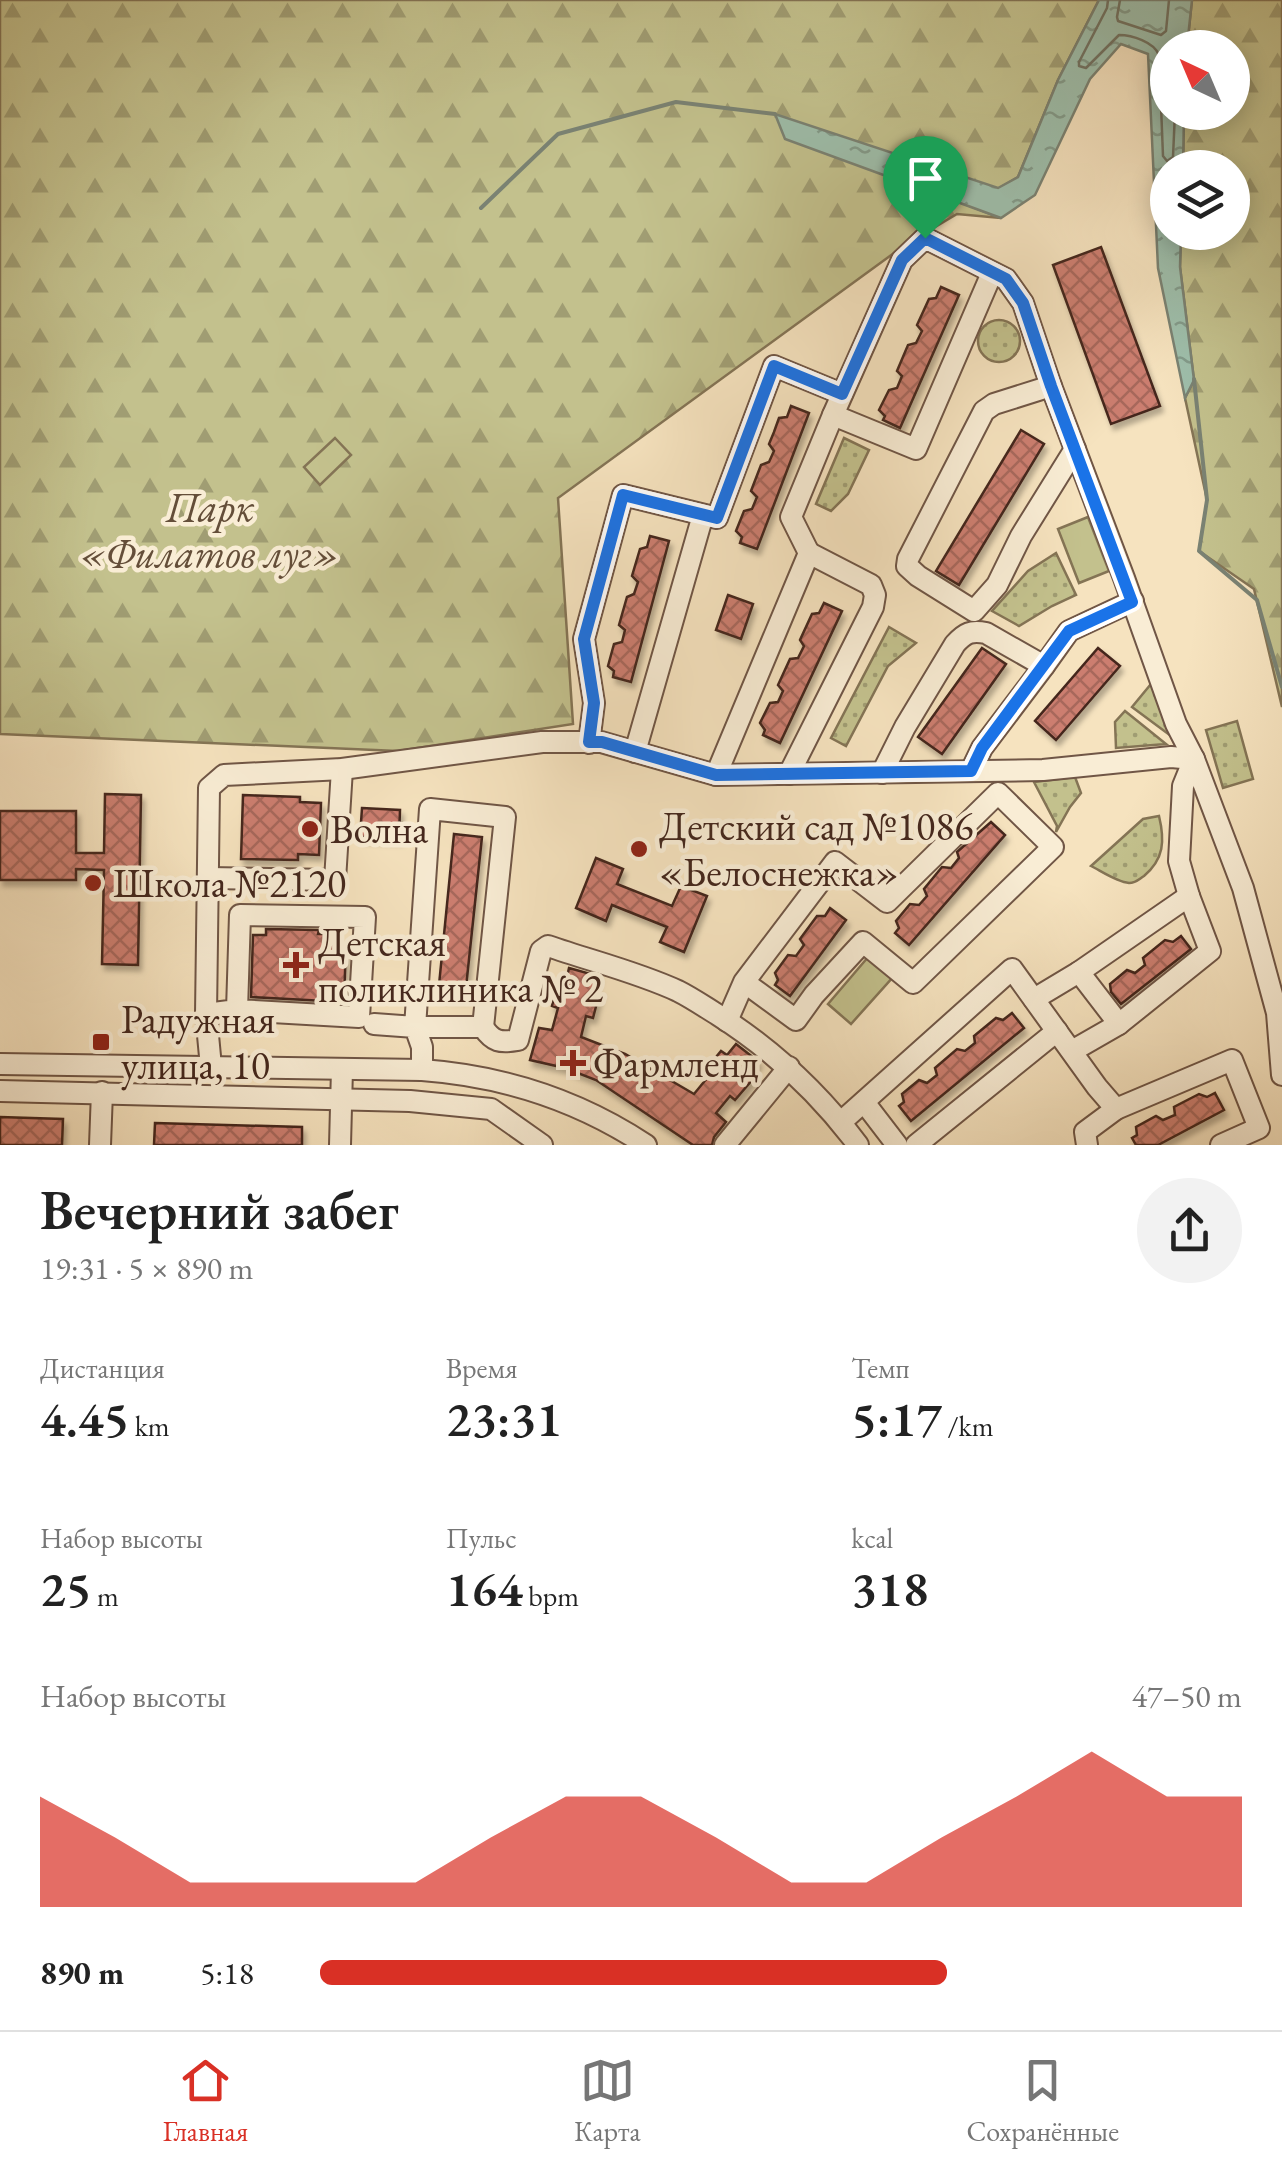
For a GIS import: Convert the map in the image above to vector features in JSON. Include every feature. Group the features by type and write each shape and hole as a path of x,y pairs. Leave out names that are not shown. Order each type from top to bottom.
{"street":[{"path":"789,774 873,607 875,595 871,585 808,553 792,516 902,260 925,238 1006,279 1023,303 1181,736 1194,759 1248,906 1277,1013 1282,1074"},
{"path":"833,415 916,449 992,273"},
{"path":"589,742 594,703 584,639 623,495 717,518 774,366 842,394"},
{"path":"1051,386 994,404 984,411 907,566 974,611 997,586 1021,536 1075,448"},
{"path":"635,752 703,515"},
{"path":"716,775 808,553"},
{"path":"971,771 982,748 1069,631 1132,602"},
{"path":"882,773 915,710 964,634 986,633 1044,666"},
{"path":"211,1067 206,1014 209,788 224,775 342,770 542,742 602,742 716,775 1043,770 1170,757 1194,759"},
{"path":"1072,1051 1119,1024 1210,951 1188,896 1180,861 1183,786 1194,759"},
{"path":"208,878 335,880 342,770"},
{"path":"727,1021 744,982 834,862 887,902 998,794 1053,847 913,983 864,942 796,1020 744,982"},
{"path":"422,1070 422,1047 415,1027 430,810 505,817 482,1027 490,1039 518,1040 541,951 548,946 676,990 727,1021 788,1067 858,1145"},
{"path":"1034,999 1188,896"},
{"path":"206,1014 237,1010 359,1017 365,917 240,914 237,1010"},
{"path":"840,1122 1012,970 1116,1109"},
{"path":"1079,972 1119,1024"},
{"path":"374,1024 482,1027"},
{"path":"916,1145 1056,1031"},
{"path":"1087,1145 1085,1132 1116,1109 1232,1060 1259,1128 1221,1145"},
{"path":"0,1064 422,1070 468,1074 532,1089 586,1110 646,1145"},
{"path":"725,1145 788,1067"},
{"path":"340,1145 342,1069"},
{"path":"0,1092 410,1101 491,1109 542,1145"},
{"path":"100,1145 102,1092"},
{"path":"864,1102 898,1145"}],"green space":[{"name":"Парк «Филатов луг»","path":"0,0 1099,0 1058,80 1018,177 998,189 775,115 895,177 1001,218 957,214 905,245 558,498 573,724 398,751 0,734"},
{"path":"1192,0 1282,0 1282,707 1254,589 1199,551 1207,500 1185,398 1194,380 1180,250 1250,250 1250,150 1183,150 1184,130 1250,130 1250,30 1189,30"},
{"path":"999,320 1014,326 1020,341 1014,356 999,362 984,356 978,341 984,326"},
{"path":"335,438 351,455 320,485 304,467"},
{"path":"844,438 869,450 848,494 831,511 816,504"},
{"path":"1088,517 1109,571 1079,583 1058,529"},
{"path":"1056,553 1076,595 1019,626 992,611 1028,571"},
{"path":"889,627 916,643 888,666 846,746 831,738"},
{"path":"1151,684 1171,736 1132,707"},
{"path":"1125,711 1166,744 1116,748 1115,722"},
{"path":"1237,721 1253,779 1223,788 1206,730"},
{"path":"1075,777 1081,793 1056,832 1057,826 1034,782"},
{"path":"1159,816 1161,849 1156,863 1144,876 1124,882 1091,866 1143,819"},
{"path":"869,956 893,977 851,1024 828,1004"}],"water":[{"path":"1099,0 1192,0 1189,30 1150,30 1150,97 1148,54 1121,44 1090,79 1035,195 1001,218 785,139 775,114 998,188 1018,177 1058,80"},
{"path":"1152,130 1184,130 1183,150 1152,150"},
{"path":"1157,250 1180,250 1194,380 1185,398"}],"building":[{"path":"1101,247 1160,406 1111,424 1053,265"},
{"path":"941,287 959,295 900,428 883,420 885,416 879,410 889,390 897,388 902,376 897,371 908,345 916,343 922,331 917,325 929,299 936,298"},
{"path":"791,406 809,413 757,549 740,543 742,537 736,531 744,511 752,509 757,497 751,491 761,465 769,462 774,451 769,444 779,418 787,417"},
{"path":"1021,430 1044,444 959,585 936,571"},
{"path":"650,536 669,541 631,682 613,677 614,671 608,666 614,644 622,642 625,630 619,625 627,597 634,594 638,582 632,576 640,549 647,547"},
{"path":"728,595 753,604 741,639 716,630"},
{"path":"824,603 842,611 780,743 763,735 765,730 760,723 770,703 778,702 783,691 778,685 790,659 798,658 804,646 800,640 812,614 819,613"},
{"path":"982,648 1006,664 942,754 918,737"},
{"path":"1098,648 1120,666 1056,740 1035,721"},
{"path":"105,794 141,795 138,965 102,964 104,870 76,869 76,880 0,880 0,811 76,811 76,853 104,853"},
{"path":"243,795 300,797 300,802 321,803 319,855 298,854 298,860 241,859"},
{"path":"362,808 400,810 399,839 360,837"},
{"path":"991,822 1005,835 909,945 895,933 899,928 896,921 910,904 919,905 927,896 924,889 942,867 951,868 959,858 957,852"},
{"path":"454,834 482,837 465,997 438,995"},
{"path":"596,858 623,869 617,884 672,906 681,886 707,896 684,952 660,942 667,927 612,905 606,921 576,908"},
{"path":"830,908 846,920 790,996 775,985 775,973 788,955 796,956 804,945 800,939 817,916 825,916"},
{"path":"266,929 319,930 318,934 328,934 328,944 346,944 344,1002 251,997 253,935 266,935"},
{"path":"1181,936 1191,949 1121,1004 1110,984 1127,970 1135,973 1145,965 1143,958 1165,940 1173,942"},
{"path":"569,968 598,976 594,990 600,991 593,1018 586,1016 581,1037 625,1054 694,1094 708,1077 703,1073 721,1051 727,1055 736,1044 759,1062 748,1075 753,1079 735,1100 730,1096 716,1113 726,1122 712,1145 693,1145 596,1080 530,1060 539,1028 552,1030 558,1008 552,1006 559,979 566,981"},
{"path":"1012,1013 1024,1028 911,1121 899,1106 904,1102 902,1094 919,1080 927,1083 937,1075 935,1068 957,1049 965,1051 975,1043 974,1036 996,1018 1003,1020"},
{"path":"1215,1093 1224,1110 1158,1145 1136,1145 1132,1138 1137,1135 1136,1127 1156,1116 1163,1120 1175,1115 1174,1107 1199,1094 1207,1097"},
{"path":"0,1117 63,1119 62,1145 0,1145"},
{"path":"155,1123 302,1127 302,1145 154,1145"}],"waterway":[{"path":"481,208 558,134 676,102 775,114"},
{"path":"1194,379 1207,500 1199,551 1257,600 1282,687"}],"place":[{"name":"Волна","path":"310,829"},
{"name":"Детский сад №1086 «Белоснежка»","path":"639,849"},
{"name":"Школа №2120","path":"93,883"},
{"name":"Детская поликлиника № 2","path":"296,965"},
{"name":"Радужная улица, 10","path":"101,1042"},
{"name":"Фармленд","path":"573,1063"}],"route":[{"path":"925,238 1006,279 1023,303 1132,602 1069,631 982,748 971,771 716,775 602,742 589,742 594,703 584,639 623,495 717,518 774,366 842,394 902,260 925,238"}]}
